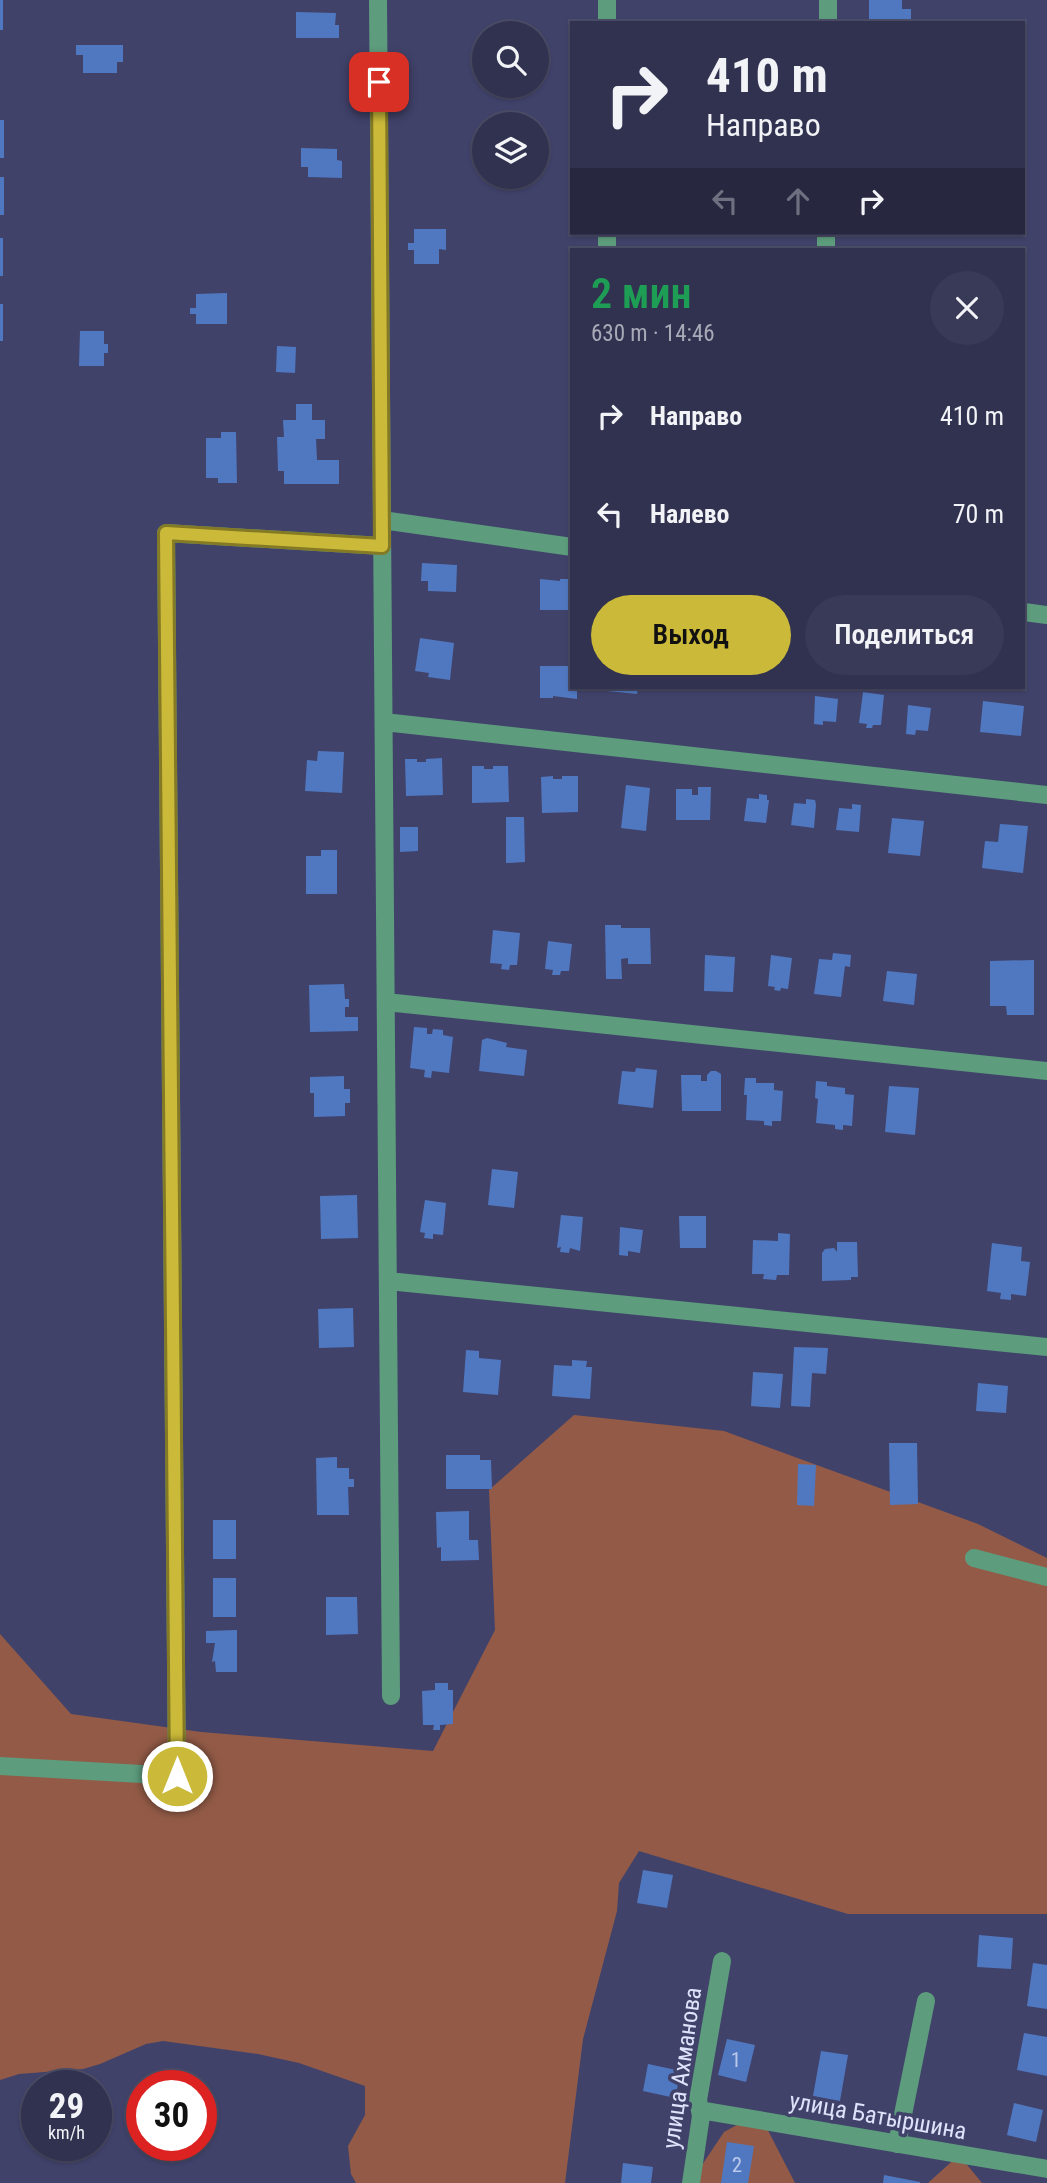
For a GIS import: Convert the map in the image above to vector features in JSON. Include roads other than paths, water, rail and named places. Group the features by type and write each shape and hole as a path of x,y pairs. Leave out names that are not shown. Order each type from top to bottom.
{"street":[{"path":"378,0 391,1696"},
{"path":"607,0 607,21"},
{"path":"828,0 828,21"},
{"path":"382,520 570,547"},
{"path":"0,1766 177,1776 166,533 382,546"},
{"path":"1025,612 1047,615"},
{"path":"384,722 1047,795"},
{"path":"386,1002 1047,1071"},
{"path":"388,1281 1047,1347"},
{"path":"974,1558 1047,1577"},
{"name":"улица Ахманова","path":"691,2183 701,2116 698,2100 722,1961"},
{"path":"897,2144 926,2001"},
{"name":"улица Батыршина","path":"700,2110 897,2144 1038,2173"}]}
